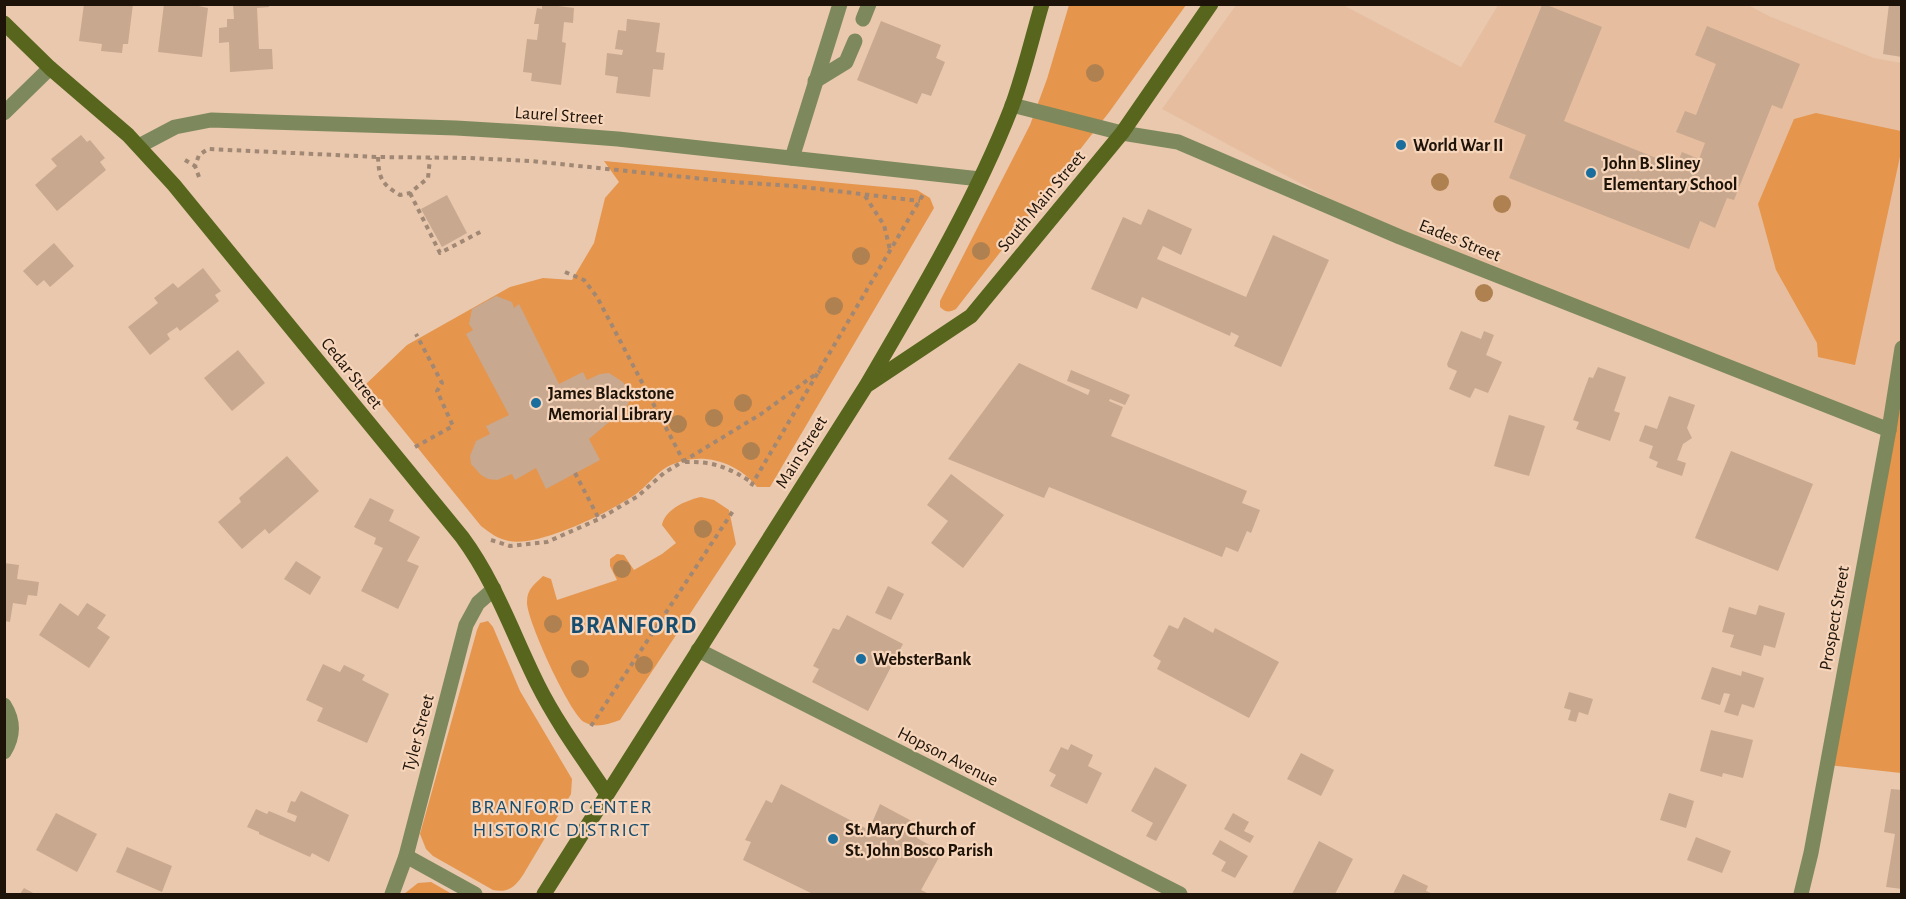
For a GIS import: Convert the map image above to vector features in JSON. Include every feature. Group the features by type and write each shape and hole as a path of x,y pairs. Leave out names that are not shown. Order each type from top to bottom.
{"street":[{"path":"792,158 840,4"},
{"name":"Main Street","path":"544,894 866,386 910,310 980,178 1012,105 1042,4"},
{"name":"South Main Street","path":"866,386 971,316 1122,133 1211,4"},
{"name":"Cedar Street","path":"4,23 50,68 139,146 174,185 462,537 494,589 548,703 607,794"},
{"path":"815,81 846,62 855,40"},
{"path":"4,113 50,68"},
{"name":"Eades Street","path":"1012,105 1122,133 1178,142 1400,237 1888,430"},
{"name":"Laurel Street","path":"139,146 176,127 211,120 456,128 618,139 980,178"},
{"name":"Prospect Street","path":"1800,894 1814,842 1902,348"},
{"name":"Tyler Street","path":"392,894 406,856 466,625 478,603 494,589"},
{"name":"Hopson Avenue","path":"698,650 1180,894"},
{"path":"4,705 10,714 12,727 11,739 4,752"},
{"path":"406,856 475,894"}],"path":[{"path":"185,159 195,166 199,155 208,149 378,158 566,163 920,201 752,484 720,465 703,461 684,462"},
{"path":"378,158 383,184 400,195 410,193 428,178 430,158"},
{"path":"410,193 440,254 482,231"},
{"path":"865,196 884,225 890,250"},
{"path":"565,272 584,280 597,297 684,462"},
{"path":"412,449 453,426 437,391 442,383 416,334"},
{"path":"510,546 547,542 599,519 638,496 664,473 760,414 820,370"},
{"path":"575,473 599,519"},
{"path":"591,726 734,512"}],"shaded area":[{"path":"1069,5 1186,5 1110,111 956,309 946,311 940,307 940,301 1030,125 1047,79"},
{"name":"John B. Sliney Elementary School","path":"1236,5 1343,5 1461,67 1498,5 1748,5 1771,17 1874,58 1901,63 1902,348 1889,430 1400,237 1162,109"},
{"path":"1816,113 1901,131 1901,152 1855,365 1818,357 1817,343 1776,270 1758,204 1794,119"},
{"path":"604,161 917,190 930,198 934,208 770,487 757,487 738,470 727,464 691,459 667,467 636,494 593,518 538,539 505,540 481,526 366,384 407,345 510,287 543,278 572,280 594,243 605,198 619,182"},
{"path":"1901,348 1901,773 1828,765"},
{"path":"701,497 714,500 729,510 736,544 620,720 598,725 584,722 569,702 541,645 527,602 530,590 543,576 551,579 557,600 617,580 610,566 610,559 617,554 624,555 634,570 662,554 676,543 662,525 667,514 689,500"},
{"path":"488,621 493,627 520,691 572,779 571,794 523,875 514,886 503,891 493,890 433,856 426,849 420,834 477,630 480,623"},
{"path":"431,882 452,894 404,894 418,883"}],"building":[{"path":"84,4 133,4 128,44 123,44 122,53 101,51 102,44 79,41"},
{"path":"164,4 189,4 208,8 202,57 158,52"},
{"path":"233,4 269,4 269,7 257,8 259,49 272,49 273,69 230,72 229,42 219,43 219,28 227,27 227,19 234,19"},
{"path":"542,4 574,8 573,23 564,22 562,42 566,43 561,85 531,81 532,73 523,72 527,39 537,40 539,24 534,24 537,8 542,9"},
{"path":"1889,4 1902,4 1902,57 1883,54"},
{"path":"1542,5 1602,27 1564,121 1676,166 1682,152 1699,159 1705,143 1676,132 1685,111 1696,115 1716,64 1695,55 1707,26 1800,64 1782,109 1772,105 1734,200 1727,198 1715,228 1700,221 1689,249 1509,178 1526,135 1494,122"},
{"path":"627,19 660,23 656,52 665,53 663,70 653,69 650,97 616,93 618,77 605,75 607,53 622,55 623,50 615,49 618,30 626,31"},
{"path":"881,21 941,45 936,58 945,62 931,96 922,93 917,104 857,80"},
{"path":"81,135 87,142 90,140 105,158 100,162 106,170 57,211 35,185 57,166 51,159"},
{"path":"447,195 467,233 442,247 421,209"},
{"path":"1148,209 1192,229 1181,255 1163,246 1157,259 1246,297 1273,235 1329,260 1281,367 1234,346 1239,336 1231,332 1230,336 1142,297 1137,309 1091,289 1123,217 1141,225"},
{"path":"54,243 74,266 50,287 44,280 37,286 23,271"},
{"path":"203,268 221,291 215,295 219,301 180,331 177,327 167,334 170,339 150,355 128,327 158,303 154,298 173,283 178,288"},
{"path":"496,296 512,302 514,308 519,304 559,384 583,372 587,380 609,373 623,382 630,395 623,414 609,422 589,439 600,460 546,489 536,468 515,480 512,474 497,480 481,475 471,464 470,456 476,441 490,434 486,426 509,415 466,334 473,330 469,324 472,309"},
{"path":"1461,331 1481,339 1484,331 1494,335 1486,355 1502,362 1488,393 1475,388 1470,398 1449,389 1457,371 1448,367 1447,364"},
{"path":"238,350 265,383 232,411 204,378"},
{"path":"1019,363 1088,395 1090,390 1067,381 1071,370 1130,395 1125,405 1110,399 1109,401 1123,407 1111,436 1247,491 1242,503 1260,510 1251,533 1247,531 1238,552 1226,547 1222,557 1049,487 1044,498 948,459"},
{"path":"1598,367 1626,377 1614,411 1620,413 1610,441 1576,429 1579,422 1573,420 1589,377 1593,378"},
{"path":"1669,396 1695,405 1687,428 1692,438 1683,444 1677,460 1686,463 1682,476 1656,467 1658,462 1649,458 1653,446 1639,441 1645,425 1657,429"},
{"path":"1509,415 1545,426 1529,476 1494,466"},
{"path":"1731,451 1813,484 1778,571 1695,538"},
{"path":"287,456 319,491 269,534 265,529 242,549 218,522 241,502 239,498"},
{"path":"951,474 1004,515 963,568 931,543 948,521 927,505"},
{"path":"370,498 394,510 389,521 420,537 407,561 419,566 398,609 361,591 383,548 374,544 376,538 354,527"},
{"path":"296,561 321,577 310,595 284,579"},
{"path":"4,563 19,565 17,579 39,582 37,596 28,595 26,605 13,603 10,622 4,621"},
{"path":"888,586 904,594 891,620 875,613"},
{"path":"60,603 78,616 87,603 106,615 97,628 110,637 89,668 39,635"},
{"path":"1759,605 1785,613 1775,648 1764,645 1761,656 1730,647 1734,635 1722,632 1729,607 1756,615"},
{"path":"847,615 903,644 868,711 812,682 819,669 813,666 833,628 839,630"},
{"path":"1184,617 1213,633 1215,628 1279,662 1249,718 1157,669 1161,661 1153,656 1169,625 1178,629"},
{"path":"323,664 340,672 344,665 365,675 362,680 389,694 367,743 317,721 323,708 306,700"},
{"path":"1712,667 1741,676 1742,671 1764,678 1754,708 1742,704 1738,716 1724,712 1730,694 1724,693 1720,705 1701,699"},
{"path":"1569,692 1593,699 1588,715 1579,712 1576,722 1568,720 1571,710 1564,708"},
{"path":"1711,730 1753,740 1743,778 1723,773 1722,777 1700,771"},
{"path":"1071,744 1093,755 1088,766 1102,773 1087,804 1050,786 1056,775 1049,771 1061,747 1068,750"},
{"path":"1301,753 1334,770 1321,796 1287,779"},
{"path":"1155,767 1187,785 1156,841 1146,836 1153,823 1131,811"},
{"name":"St. Mary Church of St. John Bosco Parish","path":"781,784 869,830 880,804 921,826 917,838 942,852 921,890 929,894 813,894 743,860 751,842 745,840 766,800 772,803"},
{"path":"1891,789 1902,790 1902,889 1886,887 1895,834 1884,832"},
{"path":"301,791 349,815 329,862 312,853 310,857 247,827 256,809 267,814 269,811 295,822 297,816 287,812 291,801 295,802"},
{"path":"1669,793 1694,801 1686,828 1660,820"},
{"path":"56,813 97,834 77,872 36,850"},
{"path":"1233,813 1249,822 1244,831 1254,836 1250,843 1224,829"},
{"path":"1696,837 1731,851 1722,873 1687,860"},
{"path":"1220,840 1248,856 1235,878 1221,871 1226,862 1212,854"},
{"path":"1319,841 1353,859 1335,894 1292,894"},
{"path":"127,847 172,866 162,892 116,872"},
{"path":"1403,874 1428,886 1426,891 1433,894 1393,894"},
{"path":"24,888 35,894 20,894"}],"place":[{"name":"World War II","path":"1401,145"},
{"name":"John B. Sliney Elementary School","path":"1591,173"},
{"name":"James Blackstone Memorial Library","path":"536,403"},
{"name":"WebsterBank","path":"861,659"},
{"name":"St. Mary Church of St. John Bosco Parish","path":"833,839"}],"district":[{"name":"BRANFORD","path":"634,625"},
{"name":"BRANFORD CENTER HISTORIC DISTRICT","path":"562,818"}]}
